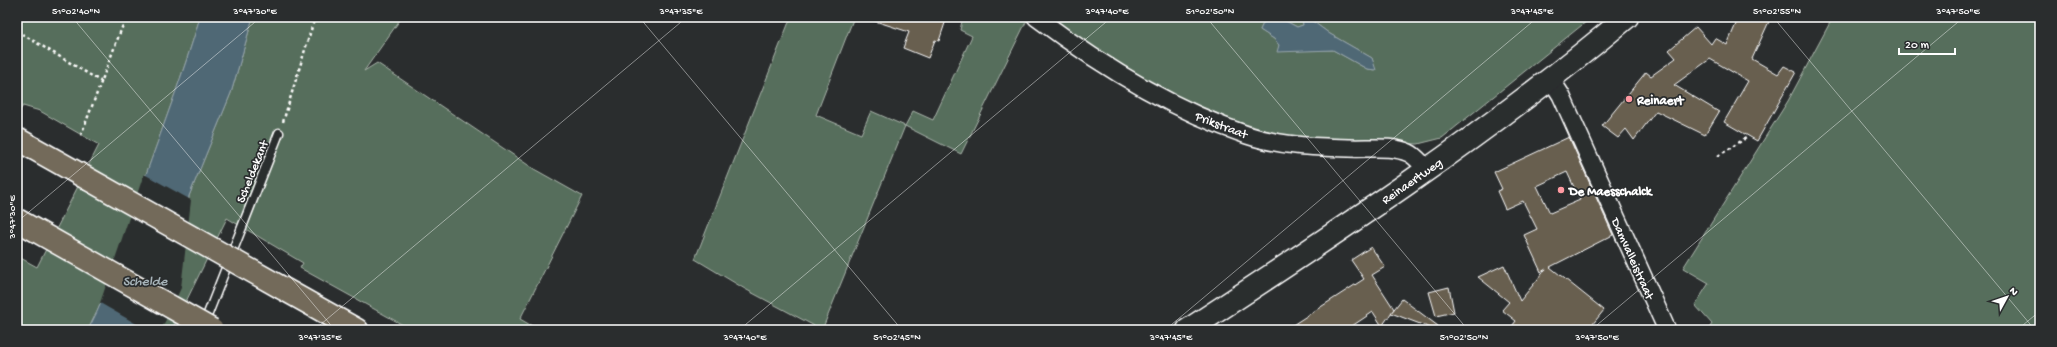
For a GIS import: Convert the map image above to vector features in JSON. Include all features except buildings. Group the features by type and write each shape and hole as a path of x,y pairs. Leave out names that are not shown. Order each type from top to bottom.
{"highway":[{"path":"17,139 357,330"},
{"path":"17,220 212,330"}],"main road":[{"name":"Reinaertweg","path":"1188,330 1428,169 1550,78 1627,17"}],"street":[{"name":"Prikstraat","path":"1036,17 1111,70 1190,112 1235,130 1248,135 1286,144 1315,147 1390,149 1410,153 1428,169"},
{"name":"Damvalleistraat","path":"1550,78 1561,95 1667,330"}],"lane":[{"name":"Scheldekant","path":"201,330 279,134"}],"path":[{"path":"81,135 126,17"},
{"name":"Scheldekant","path":"279,134 315,17"},
{"path":"17,31 102,82"},
{"path":"1718,156 1746,138"}],"green space":[{"path":"17,17 200,17 112,275 88,330 17,330 17,256 37,267 99,145 40,111 23,106 20,110 17,108"},
{"path":"253,17 402,17 364,71 377,63 534,169 582,196 520,319 539,330 412,330 300,268 303,263 227,218 172,330 159,330 179,288 189,196 231,93"},
{"path":"791,17 854,17 816,115 861,134 871,111 905,126 822,330 745,289 695,259"},
{"path":"963,17 1023,17 1027,20 961,154 905,126 913,111 933,120 972,36 960,30"},
{"path":"1047,17 1266,17 1260,30 1274,39 1279,45 1278,51 1333,50 1367,69 1375,70 1372,58 1330,34 1307,17 1592,17 1442,138 1418,144 1311,139 1278,134 1235,121 1177,96 1121,67"},
{"path":"1278,17 1302,17 1303,25 1297,27"},
{"path":"1833,17 2040,17 2040,330 1708,330 1712,324 1695,305 1709,283 1683,268 1788,101"}],"water":[{"name":"Schelde","path":"200,17 253,17 231,93 189,196 179,288 159,330 88,330 112,275"},
{"path":"1266,17 1278,17 1297,27 1303,25 1302,17 1307,17 1330,34 1372,58 1376,70 1367,69 1333,50 1277,52 1279,45 1274,39 1260,30"}],"pier":[{"path":"144,174 191,200 181,288 161,330 147,330 100,303"}],"place":[{"name":"Reinaert","path":"1629,99"},
{"name":"De Maesschalck","path":"1561,190"}]}
